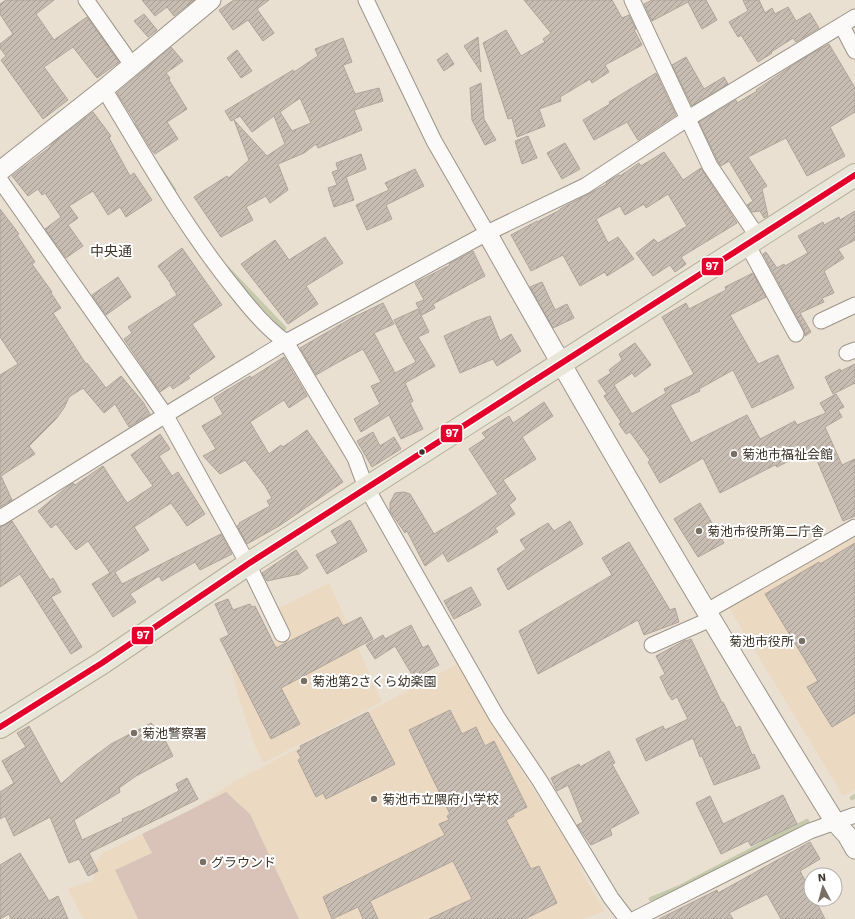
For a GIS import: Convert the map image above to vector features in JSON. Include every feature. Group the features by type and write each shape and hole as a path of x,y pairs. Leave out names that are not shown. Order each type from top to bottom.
{"highway":[{"path":"0,727 102,663 248,564 855,175"}],"street":[{"path":"86,0 132,65"},
{"path":"0,171 104,89 211,0"},
{"path":"366,0 434,141 561,364 709,615 835,822 847,835 855,849"},
{"path":"632,0 710,166 752,241 796,334"},
{"path":"0,518 286,342 487,234 585,186 687,119 855,17"},
{"path":"842,26 855,51"},
{"path":"104,89 210,258 255,314 274,334 286,342 355,458 362,477 409,563 497,717 540,781 611,898 627,919"},
{"path":"0,180 166,416 248,564 282,634"},
{"path":"821,321 855,305"},
{"path":"652,645 709,615 855,527"},
{"path":"635,919 810,831 855,815"}],"shaded area":[{"name":"菊池市役所","path":"855,537 855,790 843,796 729,608"},
{"name":"菊池第2さくら幼楽園","path":"329,583 382,702 263,763 253,741 231,668 276,646 274,641 291,633 279,608"},
{"name":"菊池市立隈府小学校","path":"457,664 504,743 574,853 585,878 605,911 584,919 83,919 68,889 93,880 97,859 103,853 194,809 235,781"},
{"name":"グラウンド","path":"226,792 250,814 299,919 138,919 115,870 152,853 142,834"}],"building":[{"path":"6,0 54,0 36,14 54,40 87,17 119,62 97,78 73,47 44,67 68,100 43,119 1,60 6,56 0,48 0,44 13,34 0,14 0,4"},
{"path":"142,0 194,0 174,16 167,7 155,16"},
{"path":"234,0 269,0 257,9 274,33 263,41 248,20 233,30 219,10"},
{"path":"524,0 612,0 622,18 629,15 636,29 634,30 642,45 605,65 609,72 592,83 590,79 560,97 561,101 539,109 545,126 517,137 512,118 508,119 483,43 506,30 521,56 545,42 543,39 551,33"},
{"path":"652,0 706,0 717,20 702,29 688,2 652,21 644,4"},
{"path":"743,0 759,0 765,13 772,8 775,14 788,7 796,21 810,13 819,28 796,42 793,38 758,62 741,35 738,37 729,22 748,11"},
{"path":"144,14 157,30 148,37 134,21"},
{"path":"478,37 481,72 464,46"},
{"path":"343,38 352,62 343,65 355,94 379,88 383,101 354,110 362,130 318,148 316,144 304,153 278,164 288,190 270,203 266,196 246,207 253,220 221,237 194,197 227,176 229,178 249,160 234,120 267,156 285,144 274,116 252,132 240,116 231,121 225,111 293,70 294,72 318,56 315,49","holes":["300,98 311,123 292,131 280,112"]},
{"path":"829,44 855,88 855,112 830,127 845,156 807,176 786,138 748,157 767,186 762,189 768,216 764,218 760,211 752,212 747,205 753,201 729,161 721,166 718,162 699,122 736,100 737,103 757,91 756,90 804,58"},
{"path":"171,47 183,61 166,73 187,109 167,122 178,139 155,154 117,93"},
{"path":"237,50 252,71 241,78 227,58"},
{"path":"447,53 454,64 444,71 437,60"},
{"path":"686,57 704,89 724,77 728,84 692,106 672,65"},
{"path":"656,73 676,115 638,140 627,122 594,140 583,120"},
{"path":"481,83 484,119 496,140 485,145 472,120 470,88"},
{"path":"93,112 111,136 109,138 130,176 134,173 152,200 126,217 120,207 108,215 93,191 69,206 78,218 68,225 83,246 66,258 45,229 61,217 45,193 42,195 38,189 28,196 12,176"},
{"path":"528,136 537,158 522,164 515,141"},
{"path":"565,143 580,169 562,179 547,153"},
{"path":"664,152 683,180 701,168 737,223 681,257 686,264 675,272 670,265 653,276 636,253 654,239 658,243 687,226 668,194 646,208 644,204 625,215 620,206 596,219 608,243 618,237 634,259 607,276 605,272 580,286 563,255 531,271 511,235 607,184 606,183 612,179 619,175 620,176 639,163 641,166"},
{"path":"361,154 366,169 346,177 354,200 334,207 328,188 337,185 332,172 338,170 336,163"},
{"path":"415,169 424,186 386,205 392,219 367,230 356,205 389,190 385,183"},
{"path":"0,209 19,234 17,235 35,262 32,264 52,292 51,293 61,308 53,313 86,364 87,363 106,388 121,376 143,402 150,414 129,427 115,404 104,413 83,388 69,397 64,408 56,419 29,446 35,454 1,476 12,500 0,507 0,375 18,364 0,337"},
{"path":"855,211 855,240 838,249 844,258 824,271 834,293 822,298 824,302 800,313 811,332 805,336 804,330 763,254 766,252 777,268 784,264 785,266 808,253 798,236 823,222 824,225 839,217 840,220"},
{"path":"325,237 343,263 306,286 318,304 288,324 241,264 275,240 289,260"},
{"path":"182,248 222,305 192,324 215,357 188,376 190,378 173,389 170,385 160,392 124,339 132,333 128,327 177,295 158,266"},
{"path":"473,251 485,276 433,304 435,308 422,315 416,303 424,300 415,283"},
{"path":"753,273 766,297 730,315 758,364 778,355 794,388 752,408 733,370 699,389 700,391 670,405 691,443 747,415 760,439 795,421 797,425 826,413 820,403 836,394 844,407 838,410 842,417 825,427 842,465 855,459 855,516 843,521 812,449 777,467 775,465 720,493 703,458 660,483 648,462 650,460 630,432 626,434 619,424 621,422 604,396 607,394 598,381 611,373 609,370 622,360 619,354 635,343 651,365 635,377 632,373 614,385 632,414 666,393 664,389 694,374 662,317 686,303 689,309 726,290 725,287"},
{"path":"118,277 131,297 106,315 92,295"},
{"path":"542,282 555,310 567,304 574,318 553,328 530,287"},
{"path":"383,303 394,324 374,333 395,373 416,362 394,320 418,309 429,332 418,337 435,366 405,383 413,401 410,403 423,429 401,439 389,415 361,432 354,419 380,404 371,386 381,382 363,349 316,375 300,348 350,319"},
{"path":"490,316 500,341 511,334 521,351 497,366 493,359 460,373 444,336"},
{"path":"284,357 307,396 289,408 284,400 250,422 269,454 281,445 283,447 307,430 343,482 279,526 247,544 237,526 240,524 239,523 270,506 267,501 272,498 265,486 245,460 220,474 203,456 216,449 202,426 223,414 214,398 250,376 251,378"},
{"path":"855,364 855,383 833,394 825,377 840,369 841,371"},
{"path":"544,402 553,416 522,437 536,459 503,480 516,499 509,505 515,514 495,528 498,532 448,562 443,553 425,566 407,531 405,533 390,511 390,503 395,493 404,492 410,494 434,534 466,515 498,494 469,449 486,438 482,433 509,416 513,423"},
{"path":"373,432 380,446 394,437 401,449 372,467 357,441"},
{"path":"160,434 170,449 159,456 172,476 178,472 205,514 187,526 171,503 134,527 149,550 115,572 122,584 221,534 232,554 200,570 195,562 162,581 159,576 130,594 136,602 113,617 92,584 110,573 88,541 76,550 56,524 51,528 38,511 67,487 73,483 75,485 103,466 127,503 153,486 131,455"},
{"name":"菊池市役所第二庁舎","path":"700,503 724,543 698,557 674,519"},
{"path":"350,520 367,551 327,574 316,555 338,543 331,531"},
{"path":"12,521 50,580 53,578 61,592 51,597 82,647 71,654 20,574 0,587 0,527"},
{"path":"570,521 583,544 508,590 497,569 526,549 520,540 548,523 554,531"},
{"path":"629,542 670,610 675,608 679,622 644,635 638,620 538,674 519,631 612,575 602,558"},
{"name":"菊池市役所","path":"855,543 855,713 832,727 807,687 818,681 765,594 819,562 820,564"},
{"path":"296,550 308,568 299,574 267,581 262,573"},
{"path":"471,587 481,605 454,619 444,601"},
{"path":"228,599 233,610 250,604 252,607 255,606 276,648 338,617 343,626 361,617 373,639 281,688 300,724 271,739 220,639 229,635 215,604"},
{"path":"411,625 423,648 428,645 439,665 414,678 395,646 375,659 366,645 383,635 385,639"},
{"path":"691,639 722,703 723,702 736,728 740,726 752,755 754,754 760,768 714,785 702,756 700,757 693,738 646,761 636,739 663,726 665,730 688,719 677,697 672,700 668,694 660,677 665,674 656,656 686,640"},
{"path":"450,710 462,734 476,727 485,746 494,741 527,807 513,814 514,816 506,820 531,869 539,866 557,903 525,919 429,919 472,899 453,861 370,901 378,919 363,919 358,907 332,919 323,897 445,835 439,824 449,820 447,816 450,814 409,730"},
{"path":"368,712 395,764 326,799 323,793 316,797 298,760 301,758 297,751 301,749 300,746"},
{"path":"151,723 164,738 173,756 136,776 119,788 120,792 74,820 82,840 123,821 122,819 139,812 179,791 176,784 187,778 198,799 89,853 98,871 88,876 79,859 69,863 50,817 14,836 5,816 0,819 0,792 14,783 2,761 26,747 17,733 29,726 61,784 80,767 111,744"},
{"path":"609,751 615,763 612,764 639,813 610,829 612,835 591,845 577,825 583,822 568,785 557,791 551,778 579,764 580,767"},
{"path":"783,795 797,824 751,846 748,841 721,854 696,803 710,796 723,824"},
{"path":"810,842 820,859 807,867 803,867 803,869 800,871 803,877 803,907 819,907 825,919 781,919 767,894 729,913 733,919 659,919 717,890 718,893"},
{"path":"20,853 49,901 58,896 68,919 11,919 9,914 0,919 0,865"}],"waterway":[{"path":"160,169 174,190"},
{"path":"226,267 284,328"},
{"path":"651,899 680,887 807,821"}],"transit line":[{"name":"97","path":"0,727 102,663 248,564 855,175"}],"place":[{"name":"菊池市福祉会館","path":"734,454"},
{"name":"菊池市役所第二庁舎","path":"699,531"},
{"name":"菊池市役所","path":"802,641"},
{"name":"菊池第2さくら幼楽園","path":"304,681"},
{"name":"菊池警察署","path":"134,733"},
{"name":"菊池市立隈府小学校","path":"374,799"},
{"name":"グラウンド","path":"203,862"}],"district":[{"name":"中央通","path":"111,251"}]}
